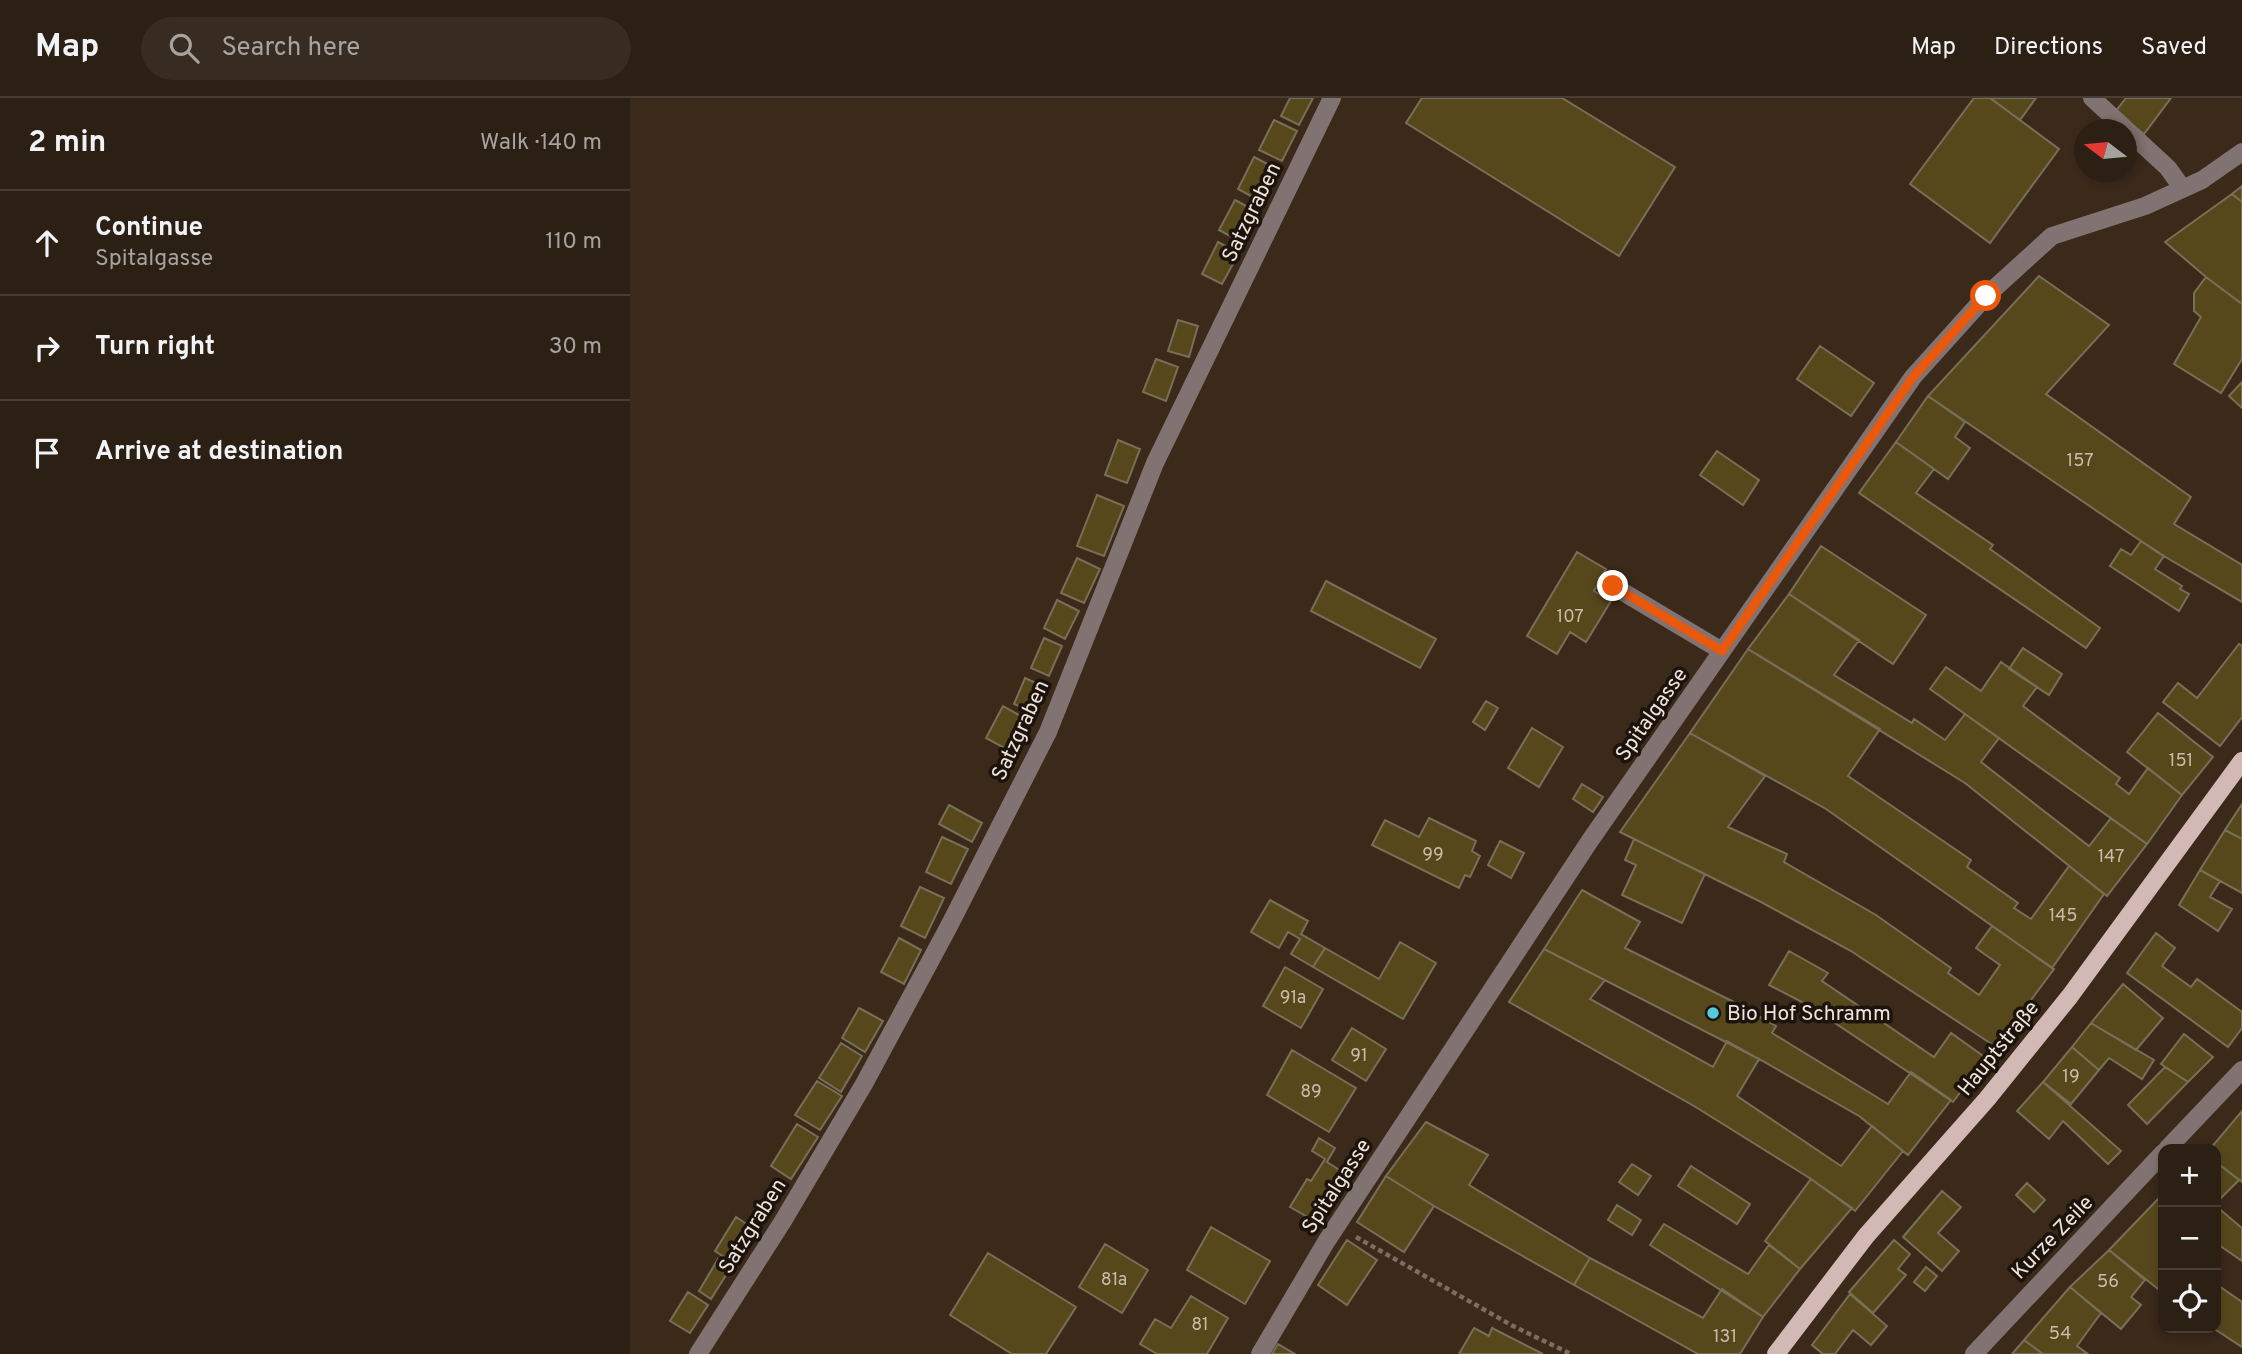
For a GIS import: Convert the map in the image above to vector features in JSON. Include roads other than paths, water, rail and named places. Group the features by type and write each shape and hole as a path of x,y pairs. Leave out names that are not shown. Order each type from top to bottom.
{"main road":[{"name":"Hauptstraße","path":"1776,1354 1866,1236 1987,1099 2070,996 2242,761"}],"street":[{"name":"Satzgraben","path":"698,1354 783,1220 864,1084 948,928 1048,732 1155,463 1332,98"},
{"path":"2092,98 2168,168 2183,189"},
{"name":"Spitalgasse","path":"1260,1354 1337,1226 1589,842 1913,377 1986,296 2052,236 2145,206 2202,180 2242,152"},
{"path":"1613,586 1722,651"},
{"name":"Kurze Zeile","path":"2172,1144 2242,1070"},
{"name":"Kurze Zeile","path":"1975,1354 2158,1158"}],"place":[{"name":"Bio Hof Schramm","path":"1713,1013"}]}
